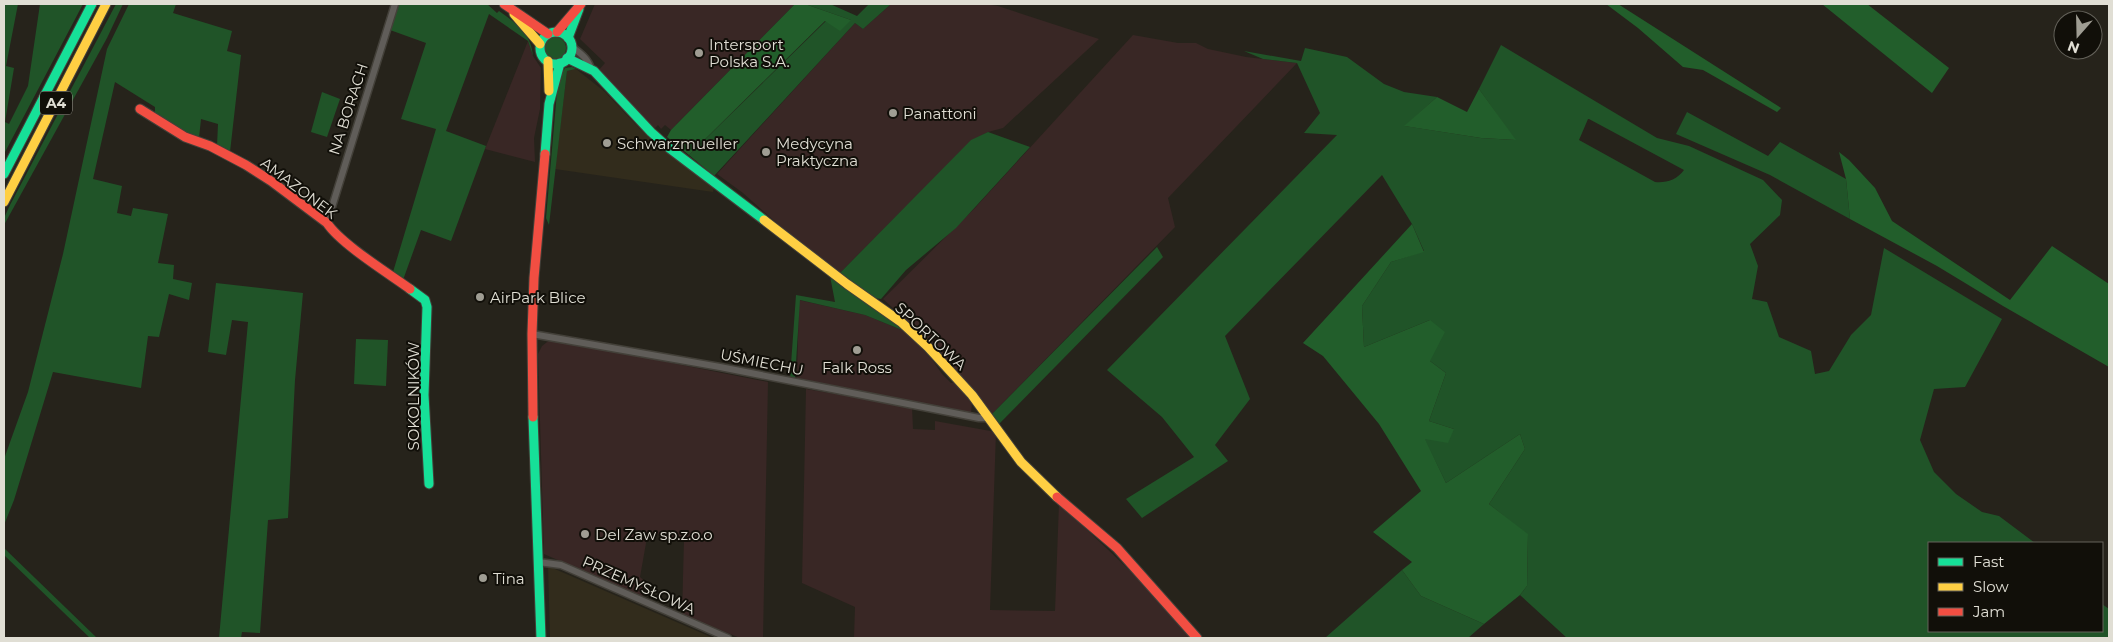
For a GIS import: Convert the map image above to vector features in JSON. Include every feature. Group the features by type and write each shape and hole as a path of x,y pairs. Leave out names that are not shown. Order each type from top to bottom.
{"main road":[{"name":"A4","path":"4,174 92,4"},
{"name":"A4","path":"4,202 106,4"},
{"path":"540,44 581,4"},
{"path":"550,97 564,60 581,4"},
{"path":"507,7 569,42"},
{"path":"507,7 540,44 541,54 548,61 550,97 535,270 532,334 533,419 541,638"},
{"path":"548,61 564,60"},
{"name":"SPORTOWA","path":"564,60 591,69 651,132 669,148 846,284 901,322 972,395 986,418 1021,462 1044,486 1116,548 1197,638"},
{"name":"AMAZONEK","path":"140,109 185,137 210,146 271,181 327,223 331,229 359,252 425,300 427,307"},
{"name":"SOKOLNIKÓW","path":"427,307 424,395 429,484"}],"street":[{"name":"NA BORACH","path":"327,223 395,4"},
{"name":"SPORTOWA","path":"569,42 590,62 591,69"},
{"name":"UŚMIECHU","path":"532,334 720,367 986,418"},
{"name":"PRZEMYSŁOWA","path":"538,562 561,565 728,638"}],"shaded area":[{"path":"595,4 795,4 671,130 665,125 661,129 658,125 655,128 598,71 605,63 580,39"},
{"path":"891,4 985,4 998,6 1099,39 1003,128 988,132 971,141 840,273 789,234 743,193 717,174 855,23 863,29"},
{"path":"1133,35 1178,43 1196,43 1208,49 1246,57 1297,63 1168,198 1175,227 991,415 938,349 883,299 974,209"},
{"path":"528,41 533,56 541,68 540,109 534,138 535,162 485,149"},
{"name":"Schwarzmueller","path":"576,69 605,92 640,129 714,187 713,192 555,169 567,71"},
{"path":"799,300 865,315 907,332 942,374 951,383 956,382 972,403 971,413 797,378"},
{"path":"551,339 768,382 763,638 740,638 682,615 684,540 648,532 640,577 648,584 642,597 544,554 538,354 542,346"},
{"path":"806,389 912,407 913,429 935,430 935,421 996,432 990,610 1055,611 1059,503 1169,608 1193,638 854,638 855,607 802,583"},
{"path":"548,566 713,638 550,638"}],"green space":[{"path":"5,4 18,4 6,66 14,68 5,122 9,124 28,86 40,4 83,4 4,154"},
{"path":"116,4 123,4 107,38 4,225 4,218 10,205"},
{"path":"129,4 176,4 173,13 232,31 227,51 241,55 230,152 217,146 218,124 201,119 199,138 187,134 155,115 155,107 115,82 93,179 122,186 117,213 131,216 133,208 168,214 158,263 174,265 173,279 192,283 189,300 169,294 159,337 148,336 141,388 53,372 14,500 4,525 4,459 28,392 63,254 107,49"},
{"path":"399,4 487,4 497,13 499,11 506,16 522,30 532,48 533,56 528,41 489,14 446,131 486,146 451,241 421,230 403,280 393,272 436,129 401,119 426,43 390,30"},
{"path":"795,4 805,4 851,20 840,31 825,21 689,155 667,137 671,130"},
{"path":"805,4 830,4 857,16 869,4 891,4 863,29 855,23 714,176 689,155 826,21 851,20"},
{"path":"1606,4 1618,4 1781,108 1777,112 1703,70 1683,67 1638,28"},
{"path":"1822,4 1867,4 1949,68 1932,93"},
{"path":"551,37 559,37 566,44 566,52 559,59 551,59 544,52 544,44"},
{"path":"1501,45 1657,138 1689,146 1763,180 1782,200 1780,215 1750,244 1758,266 1752,299 1767,302 1779,337 1811,351 1815,374 1829,371 1851,335 1871,315 1884,248 2002,319 1965,387 1934,389 1920,440 1934,472 1956,494 1982,512 1999,516 2034,542 1928,542 1928,632 2103,632 2103,605 2109,609 2109,638 1567,638 1520,595 1527,586 1528,535 1489,504 1525,449 1520,434 1446,483 1424,438 1454,429 1429,421 1446,373 1430,361 1430,320 1364,347 1362,306 1391,262 1424,251 1412,224 1382,175 1225,336 1250,399 1215,445 1228,461 1142,518 1126,499 1194,457 1162,417 1107,370 1337,135 1304,133 1320,113 1297,63 1263,59 1244,51 1301,61 1305,48 1347,57 1384,84 1404,92 1437,97 1405,126 1481,138 1515,140 1479,89","holes":["1589,119 1684,170 1671,180 1655,182 1579,140"]},
{"path":"572,67 576,69 567,71 549,225 546,218 557,92 565,68"},
{"path":"1479,89 1516,140 1481,138 1404,126 1437,97 1467,112"},
{"path":"322,92 340,99 327,137 311,132"},
{"path":"1687,112 1768,156 1780,142 1846,179 1850,219 1770,175 1676,134"},
{"path":"988,132 1030,147 956,228 906,270 881,299 874,298 840,273 971,140"},
{"path":"1839,152 1875,188 1892,221 2010,300 2052,246 2109,284 2109,367 1937,266 1850,219 1846,179"},
{"path":"1412,224 1424,252 1391,262 1362,306 1364,347 1430,320 1445,332 1430,361 1446,373 1429,421 1454,429 1448,443 1425,439 1446,483 1520,434 1525,449 1489,504 1528,534 1527,586 1520,595 1484,624 1421,596 1402,570 1412,562 1373,532 1421,491 1379,424 1323,356 1303,343"},
{"path":"1157,247 1163,257 999,424 991,415"},
{"path":"830,276 907,332 865,315 800,300 795,378 790,378 796,295 835,302"},
{"path":"216,283 303,293 295,380 288,518 268,520 260,633 242,632 241,638 219,638 248,322 232,320 226,355 208,352"},
{"path":"356,339 388,340 386,386 354,384"},
{"path":"4,548 97,638 90,638 4,555"},
{"path":"1402,570 1421,596 1484,624 1468,638 1325,638"}],"traffic: fast":[{"path":"4,174 92,4"},
{"path":"568,38 579,9"},
{"path":"556,32 567,37 572,48 567,59 556,64 545,59 540,48 545,37 556,32"},
{"path":"567,58 594,71 651,132 669,148 764,220"},
{"path":"545,154 549,104 560,63"},
{"path":"410,289 425,300 427,307 424,395 429,484"},
{"path":"533,417 541,638"}],"traffic: slow":[{"path":"4,202 106,4"},
{"path":"514,14 540,44"},
{"path":"548,61 549,91"},
{"path":"764,220 847,284 901,322 928,347 972,395 1021,462 1057,497"}],"traffic: jam":[{"path":"504,4 548,34"},
{"path":"557,32 581,4"},
{"path":"140,109 185,137 210,146 271,181 327,223 354,249 410,289"},
{"path":"533,417 532,334 534,278 545,154"},
{"path":"1057,497 1117,548 1197,638"}],"place":[{"name":"Intersport Polska S.A.","path":"699,53"},
{"name":"Panattoni","path":"893,113"},
{"name":"Schwarzmueller","path":"607,143"},
{"name":"Medycyna Praktyczna","path":"766,152"},
{"name":"AirPark Blice","path":"480,297"},
{"name":"Falk Ross","path":"857,350"},
{"name":"Del Zaw sp.z.o.o","path":"585,534"},
{"name":"Tina","path":"483,578"}]}
